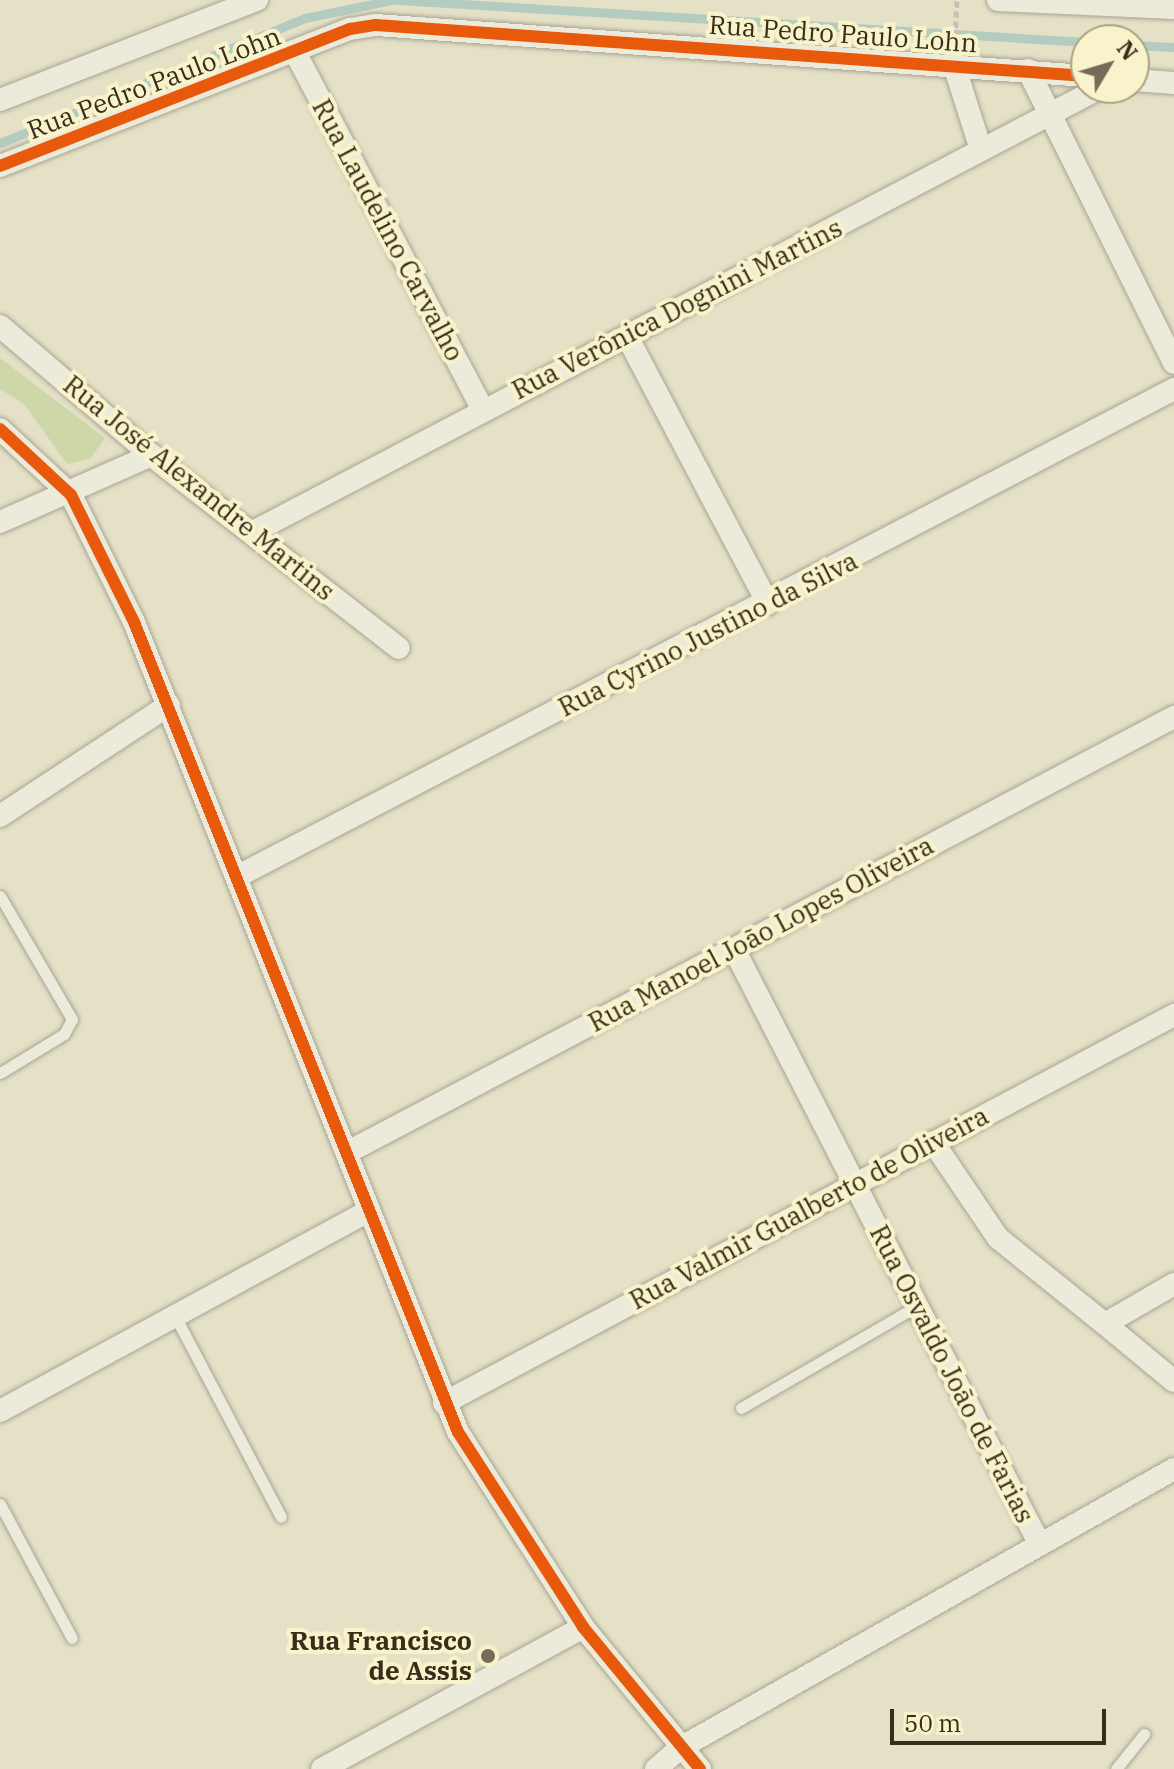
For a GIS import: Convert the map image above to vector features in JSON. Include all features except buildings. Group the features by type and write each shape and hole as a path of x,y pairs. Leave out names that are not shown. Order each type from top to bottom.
{"street":[{"path":"0,100 257,0"},
{"path":"998,0 1174,8"},
{"name":"Rua Pedro Paulo Lohn","path":"0,166 295,52 376,25 954,52 1028,70 1070,74"},
{"name":"Rua Laudelino Carvalho","path":"295,52 482,408"},
{"path":"954,52 981,150"},
{"path":"1028,70 1174,363"},
{"path":"1150,81 1174,83"},
{"name":"Rua Verônica Dognini Martins","path":"255,531 482,408 629,340 1070,104"},
{"name":"Rua José Alexandre Martins","path":"0,326 152,455 255,531 399,648"},
{"path":"629,340 768,604"},
{"name":"Rua Cyrino Justino da Silva","path":"240,875 768,604 1174,389"},
{"path":"0,429 71,495 169,705 240,875 444,1403 583,1627 700,1769"},
{"path":"0,522 71,495 152,455"},
{"path":"0,816 169,705"},
{"name":"Rua Manoel João Lopes Oliveira","path":"348,1152 1174,717"},
{"name":"Rua Osvaldo João de Farias","path":"734,949 1039,1543"},
{"name":"Rua Valmir Gualberto de Oliveira","path":"444,1403 1174,1015"},
{"path":"933,1142 998,1238 1174,1381"},
{"path":"0,1411 369,1211"},
{"path":"1105,1324 1174,1284"},
{"path":"656,1769 680,1748 1174,1469"},
{"path":"322,1769 583,1627"}],"lane":[{"path":"0,896 72,1019 64,1034 0,1073"},
{"path":"741,1408 917,1306"},
{"path":"175,1316 281,1517"},
{"path":"0,1504 72,1638"},
{"path":"1116,1769 1144,1734"}],"path":[{"path":"954,52 957,2"}],"green space":[{"path":"0,358 105,438 90,459 67,464 24,404 0,389"}],"waterway":[{"path":"0,143 305,18 392,0"},
{"path":"397,0 1070,41"},
{"path":"1150,46 1174,47"}],"cycle path":[{"path":"0,166 350,29 376,25 1070,75"},
{"path":"0,429 71,495 134,622 458,1432 583,1627 700,1769"}],"place":[{"name":"Rua Francisco de Assis","path":"488,1656"}]}
